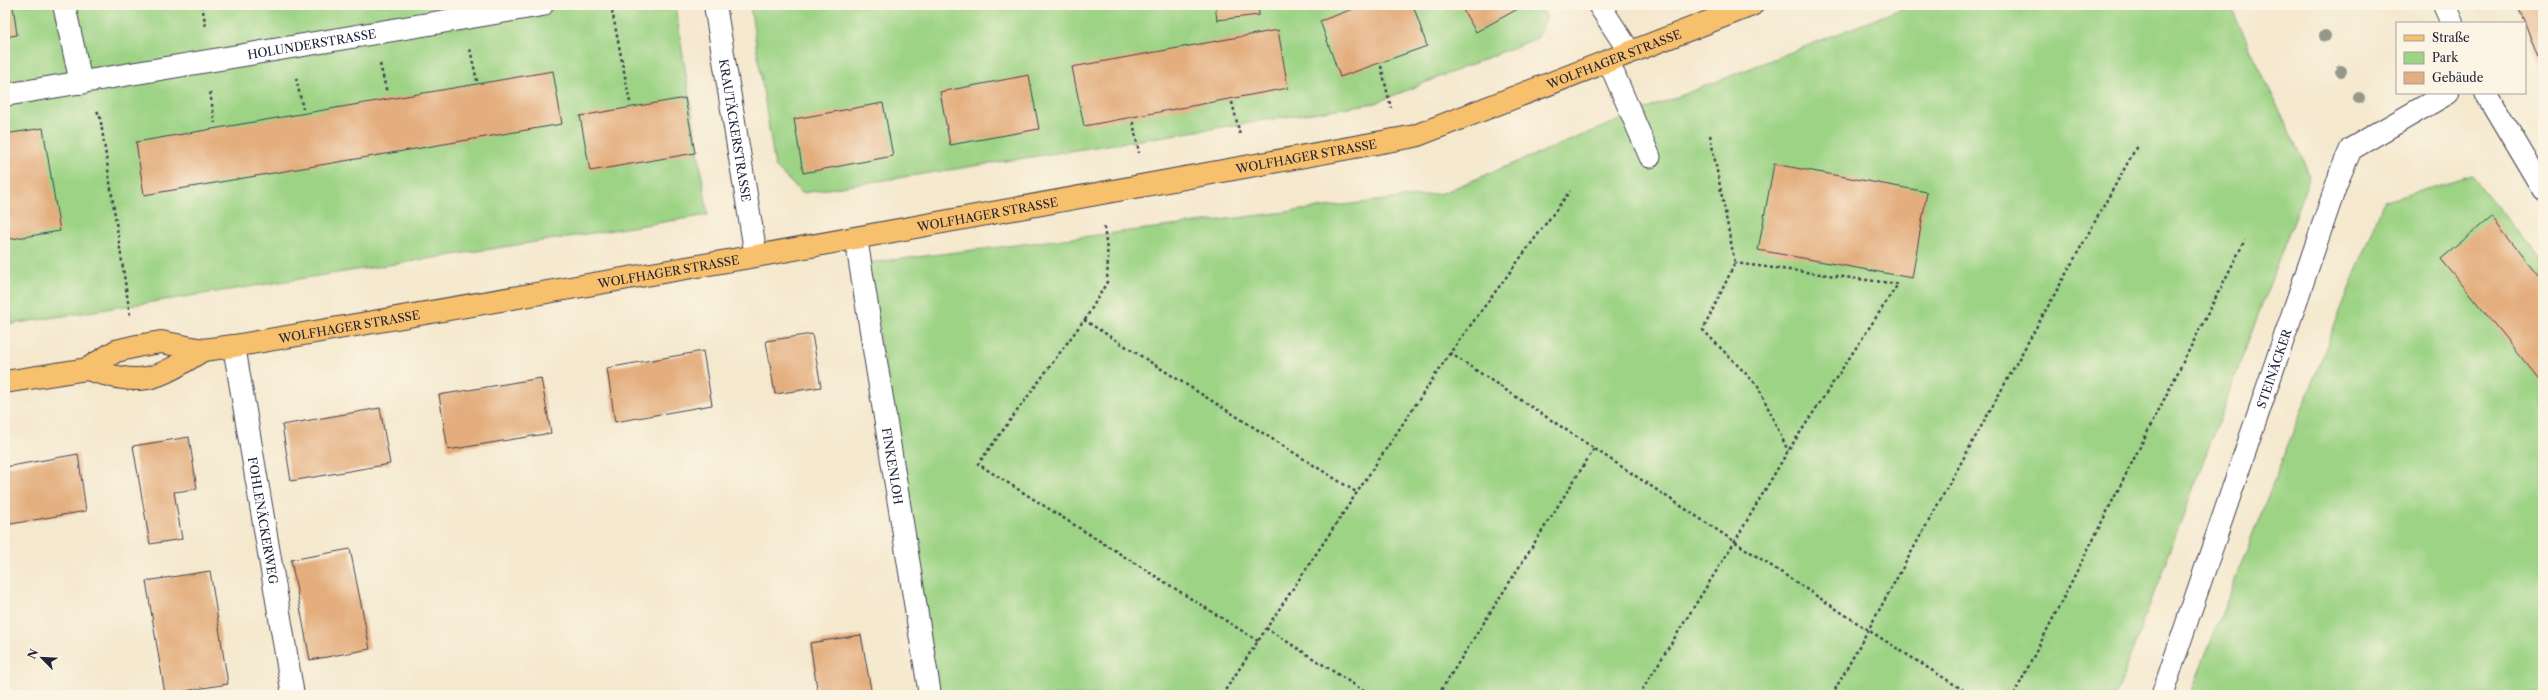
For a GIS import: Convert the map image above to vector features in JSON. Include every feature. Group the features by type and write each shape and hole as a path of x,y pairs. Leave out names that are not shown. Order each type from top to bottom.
{"main road":[{"name":"WOLFHAGER STRASSE","path":"5,382 87,369 116,351 137,346 161,342 202,350 234,346 756,256 1415,136 1629,51 1752,5"},
{"name":"WOLFHAGER STRASSE","path":"87,369 118,379 142,379 164,374 202,350"}],"street":[{"path":"64,5 81,83"},
{"name":"HOLUNDERSTRASSE","path":"5,95 542,5"},
{"name":"KRAUTÄCKERSTRASSE","path":"715,5 756,256"},
{"path":"1598,5 1629,51"},
{"path":"2444,5 2452,22"},
{"name":"STEINÄCKER","path":"2340,174 2351,149 2446,94"},
{"path":"2487,94 2543,190"},
{"name":"FINKENLOH","path":"856,238 930,695"},
{"name":"FOHLENÄCKERWEG","path":"234,346 293,695"}],"lane":[{"path":"1608,60 1650,158"},
{"name":"STEINÄCKER","path":"2162,695 2340,174"}],"path":[{"path":"611,5 630,102"},
{"path":"1381,66 1388,97"},
{"path":"81,83 100,116 131,321"},
{"path":"1232,102 1238,127"},
{"path":"1133,122 1137,143"},
{"path":"1710,135 1735,263 1703,330 1758,386 1788,451"},
{"path":"1832,695 2137,146"},
{"path":"1222,695 1450,353 1570,191"},
{"path":"2014,695 2244,240"},
{"path":"1108,258 1107,282 1084,320 978,464 1258,641"},
{"path":"1639,695 1735,541 1788,451 1898,284 1735,263"},
{"path":"1084,320 1356,492"},
{"path":"1450,353 1868,630 1971,695"},
{"path":"1438,695 1594,449"},
{"path":"1266,628 1370,695"},
{"path":"1016,692 1020,695"}],"green space":[{"path":"5,5 675,5 708,215 5,325"},
{"path":"750,5 1538,5 1547,17 1537,38 1375,103 802,193 775,167"},
{"path":"1911,5 2230,5 2310,176 2116,695 939,695 867,263 1442,193 1654,106"},
{"path":"2472,176 2543,263 2543,695 2190,695 2383,202"}],"building":[{"path":"5,5 13,5 17,35 5,37"},
{"path":"1215,5 1258,5 1259,15 1217,20"},
{"path":"1364,5 1413,5 1427,46 1340,77 1320,21"},
{"path":"1460,5 1525,5 1476,32"},
{"path":"2517,5 2543,5 2543,71 2526,26 2526,22 2525,22"},
{"path":"1278,30 1288,88 1084,126 1072,67"},
{"path":"553,71 562,124 144,195 136,142"},
{"path":"1029,75 1039,129 950,145 940,92"},
{"path":"685,98 695,153 590,171 580,116"},
{"path":"883,103 893,156 803,173 794,119"},
{"path":"43,128 60,231 5,240 5,134"},
{"path":"1774,164 1927,192 1912,278 1758,250"},
{"path":"2491,217 2543,281 2543,384 2441,259"},
{"path":"812,334 821,387 775,394 766,341"},
{"path":"703,351 712,405 615,422 607,368"},
{"path":"541,378 551,433 448,450 439,395"},
{"path":"380,408 390,464 291,481 282,425"},
{"path":"189,437 197,489 174,492 182,539 150,544 133,446"},
{"path":"78,454 86,511 5,525 5,467"},
{"path":"350,549 370,649 310,660 291,560"},
{"path":"210,571 228,684 165,694 146,581"},
{"path":"861,635 872,695 818,695 810,643"}]}
